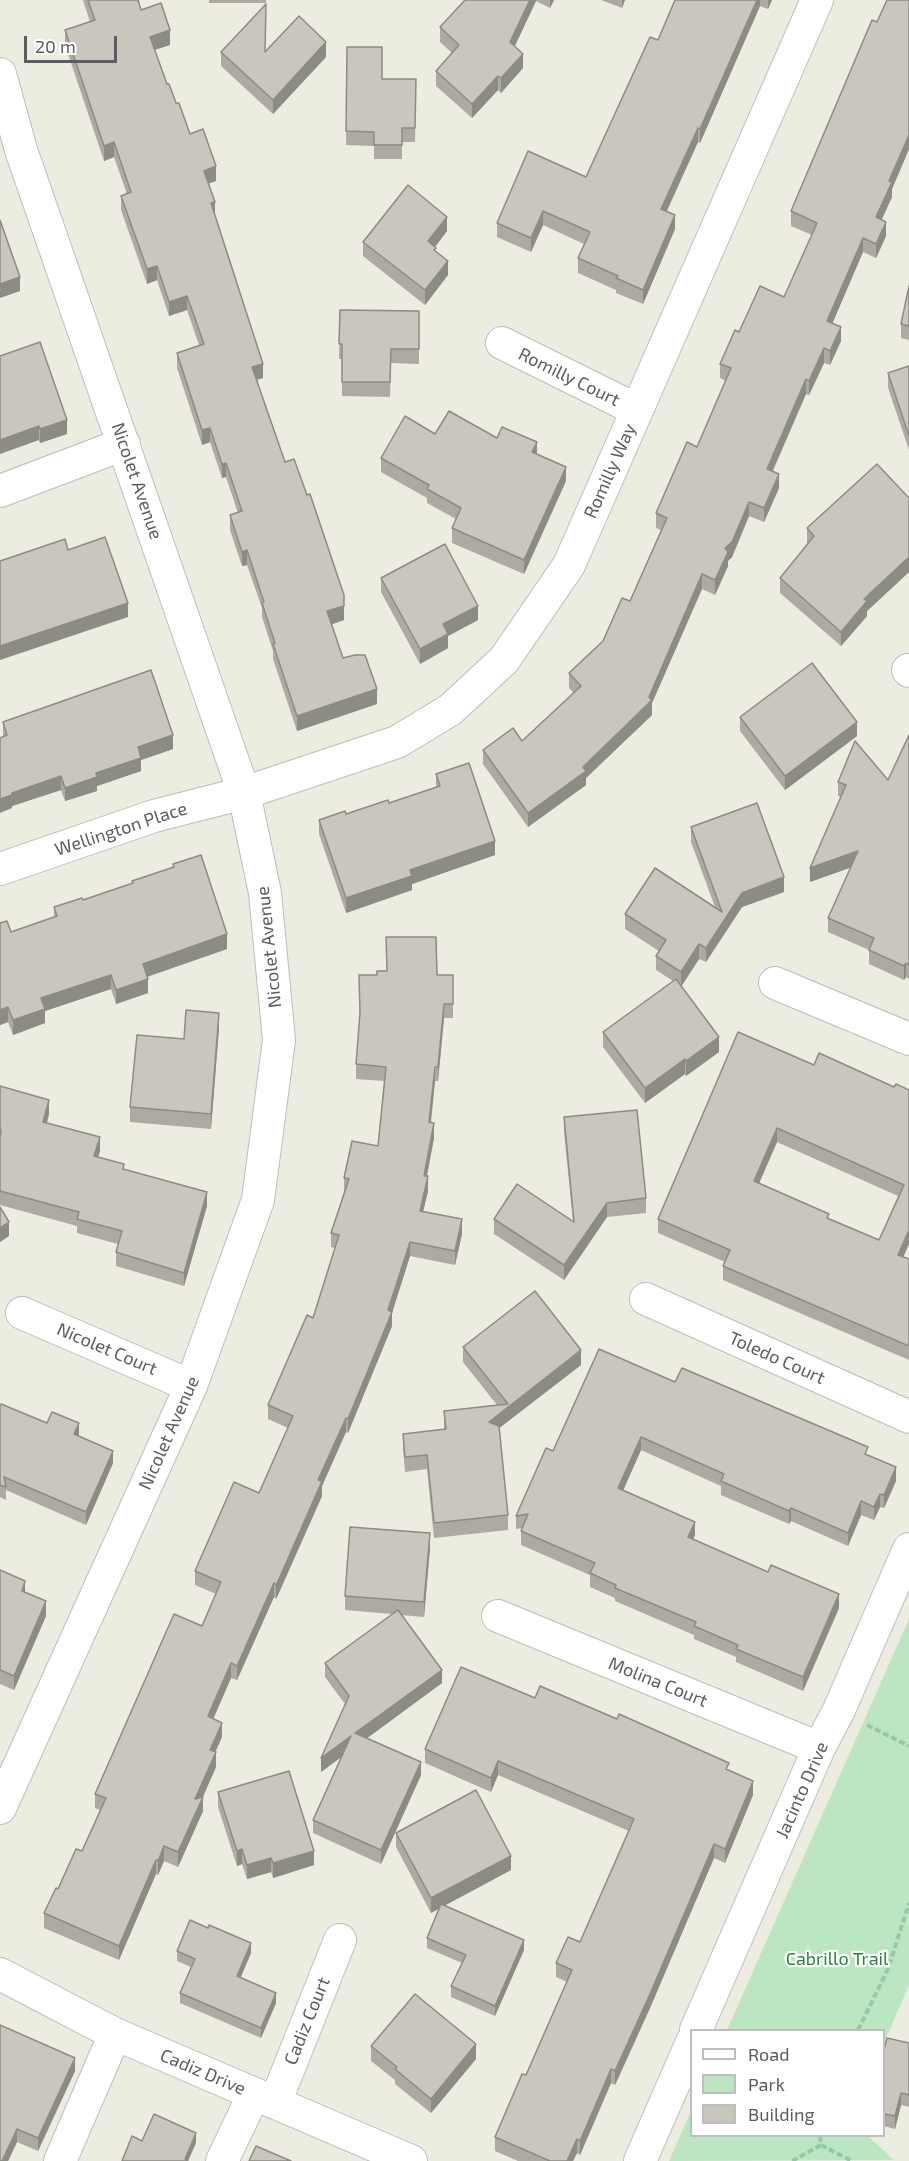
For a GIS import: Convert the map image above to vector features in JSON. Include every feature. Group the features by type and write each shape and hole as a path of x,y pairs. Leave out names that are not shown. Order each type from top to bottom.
{"street":[{"name":"Romilly Way","path":"244,793 397,742 450,710 504,660 569,565 817,0"},
{"name":"Nicolet Avenue","path":"0,74 11,153 124,444 244,793 265,893 279,1040 258,1200 191,1386 10,1759 0,1808"},
{"name":"Romilly Court","path":"502,343 637,410"},
{"path":"0,491 124,444"},
{"name":"Wellington Place","path":"0,869 154,816 244,793"},
{"path":"775,983 909,1039"},
{"name":"Toledo Court","path":"645,1299 909,1417"},
{"name":"Nicolet Court","path":"22,1313 191,1386"},
{"name":"Jacinto Drive","path":"697,2029 819,1748 839,1710 909,1549"},
{"name":"Molina Court","path":"498,1616 819,1748"},
{"name":"Cadiz Court","path":"222,2161 264,2098 340,1940"},
{"name":"Cadiz Drive","path":"0,1974 115,2034 411,2161"},
{"path":"60,2161 115,2034"},
{"path":"640,2161 690,2047"}],"path":[{"path":"839,1710 909,1746"},
{"path":"859,2029 888,1969 909,1903"},
{"path":"820,2137 821,2145"},
{"path":"792,2161 821,2145"},
{"path":"821,2145 852,2161"}],"green space":[{"name":"Cabrillo Trail","path":"909,1619 909,1985 885,2041 885,2029 727,2029"},
{"path":"690,2113 690,2137 869,2137 894,2160 669,2161"}],"building":[{"path":"88,0 138,0 141,10 161,3 170,30 150,37 167,84 169,84 176,103 179,103 190,134 203,129 216,166 204,171 215,202 211,203 263,364 252,367 285,462 294,459 307,495 310,494 344,595 344,606 327,611 343,658 365,655 377,689 297,716 273,644 275,643 262,603 264,602 247,550 242,552 230,515 242,511 226,463 222,464 210,428 202,430 177,353 204,344 187,296 169,302 157,266 147,269 121,196 131,192 114,142 104,146 65,30 95,20"},
{"path":"465,0 530,0 510,42 523,54 472,104 436,71 459,45 440,27"},
{"path":"675,0 757,0 700,129 698,128 661,209 675,215 643,290 578,258 590,232 543,211 531,238 497,223 528,151 586,177 650,37 658,40"},
{"path":"887,0 909,0 909,135 876,217 886,222 876,244 863,238 827,321 841,327 830,351 824,348 809,381 806,379 767,469 779,474 764,508 749,502 732,542 725,548 728,552 715,580 702,574 649,697 652,700 583,767 586,771 528,813 483,750 513,728 522,741 581,686 569,673 603,641 622,598 630,601 667,518 656,513 687,442 697,447 731,368 720,364 735,330 739,332 760,286 784,297 817,223 791,211 872,20 877,22"},
{"path":"266,4 265,52 299,16 326,42 273,100 221,52"},
{"path":"347,47 382,47 382,79 416,79 415,128 402,128 402,145 374,145 374,132 346,131"},
{"path":"408,185 447,217 428,241 436,248 434,250 448,261 425,290 363,242"},
{"path":"0,220 20,277 0,284"},
{"path":"909,286 909,326 901,324"},
{"path":"340,310 419,311 419,349 391,349 390,382 342,382 342,344 339,344"},
{"path":"40,342 67,420 40,429 39,426 0,440 0,356"},
{"path":"909,366 909,436 888,373"},
{"path":"449,411 497,438 502,427 537,442 532,452 566,467 524,560 452,528 461,508 427,489 429,485 381,458 405,416 435,434"},
{"path":"877,464 909,498 909,557 864,599 867,601 841,632 780,578 814,536 807,528"},
{"path":"105,537 128,603 0,646 0,561 65,539 68,550"},
{"path":"445,544 478,606 443,624 448,634 420,649 381,578"},
{"path":"812,663 857,722 785,776 740,717"},
{"path":"151,670 173,735 138,747 141,758 96,773 97,777 65,788 61,776 0,799 0,738 7,735 3,722"},
{"path":"909,735 909,965 906,963 904,966 869,950 874,938 828,918 858,851 810,868 846,785 838,782 855,741 888,780"},
{"path":"469,763 495,841 410,870 412,876 346,898 319,820 388,800 389,803 440,786 436,774"},
{"path":"757,803 784,877 742,893 706,948 699,944 681,972 656,956 666,940 625,914 655,868 722,912 691,827"},
{"path":"201,855 227,934 143,964 148,979 116,990 111,975 41,998 45,1009 13,1020 8,1007 0,1010 0,923 7,921 11,932 57,916 54,907 133,883 132,881 174,867 173,864"},
{"path":"386,937 436,937 437,975 453,975 453,1004 444,1004 438,1067 435,1067 429,1122 434,1123 424,1176 428,1176 420,1211 462,1219 455,1251 410,1242 388,1310 392,1312 348,1419 346,1418 318,1480 322,1481 279,1579 276,1585 274,1583 237,1666 231,1663 208,1716 222,1723 210,1750 216,1752 195,1799 203,1797 178,1852 164,1846 158,1861 156,1860 119,1946 44,1913 76,1849 82,1851 106,1798 95,1794 174,1614 202,1626 221,1582 195,1571 234,1482 259,1493 293,1416 268,1405 307,1315 313,1318 339,1235 331,1233 349,1179 344,1178 352,1141 378,1146 386,1067 356,1064 360,1013 359,975 377,975 377,971 387,971"},
{"path":"676,979 719,1037 645,1088 603,1032"},
{"path":"186,1010 219,1013 211,1114 130,1107 137,1035 184,1039"},
{"path":"738,1032 814,1065 819,1053 894,1087 896,1084 909,1090 909,1230 898,1255 909,1259 909,1346 723,1266 730,1250 658,1219","holes":["777,1128 904,1185 879,1240 827,1218 829,1214 754,1181"]},
{"path":"0,1086 49,1100 43,1122 100,1137 94,1156 124,1164 123,1169 207,1192 184,1273 116,1252 122,1231 77,1219 79,1212 0,1191"},
{"path":"637,1110 646,1198 607,1203 564,1265 494,1219 517,1184 574,1222 564,1117"},
{"path":"0,1207 9,1222 0,1228"},
{"path":"535,1291 581,1350 489,1422 499,1426 508,1515 434,1523 427,1455 405,1457 403,1434 446,1429 444,1411 508,1404 463,1347"},
{"path":"599,1349 675,1382 682,1368 868,1447 865,1454 896,1467 884,1495 880,1494 874,1507 861,1501 848,1533 791,1508 789,1511 721,1481 724,1474 641,1437 618,1488 695,1522 688,1537 768,1572 771,1565 839,1594 803,1677 736,1649 738,1645 694,1626 696,1622 615,1588 616,1585 590,1573 595,1563 521,1531 528,1514 516,1516 546,1448 553,1451"},
{"path":"1,1404 47,1423 52,1412 79,1423 74,1434 113,1451 86,1512 4,1477 6,1487 0,1485"},
{"path":"350,1527 430,1533 424,1602 345,1596"},
{"path":"0,1570 25,1581 22,1591 46,1601 14,1676 0,1670"},
{"path":"398,1610 442,1670 355,1733 421,1762 381,1850 313,1820 351,1736 321,1758 349,1696 325,1663"},
{"path":"461,1667 535,1698 540,1686 617,1719 619,1714 729,1763 726,1769 753,1781 725,1849 714,1844 615,2071 611,2069 580,2141 577,2139 567,2161 550,2161 495,2137 522,2074 526,2075 572,1970 556,1963 568,1937 580,1942 634,1819 498,1761 491,1778 425,1749"},
{"path":"289,1771 314,1851 273,1863 271,1858 247,1865 242,1849 237,1851 218,1792"},
{"path":"476,1790 511,1856 431,1898 396,1833"},
{"path":"441,1904 524,1940 495,2006 451,1986 466,1955 427,1938"},
{"path":"190,1920 208,1928 209,1925 251,1943 237,1976 276,1993 261,2028 180,1993 195,1959 177,1951"},
{"path":"415,1994 476,2044 431,2099 371,2046"},
{"path":"0,2025 75,2058 38,2138 17,2129 2,2161 0,2161"},
{"path":"887,2038 909,2043 909,2095 901,2093 895,2116 885,2114"},
{"path":"154,2114 196,2133 185,2159 188,2161 122,2161 132,2136 142,2141"},
{"path":"256,2146 291,2161 249,2161"}]}
